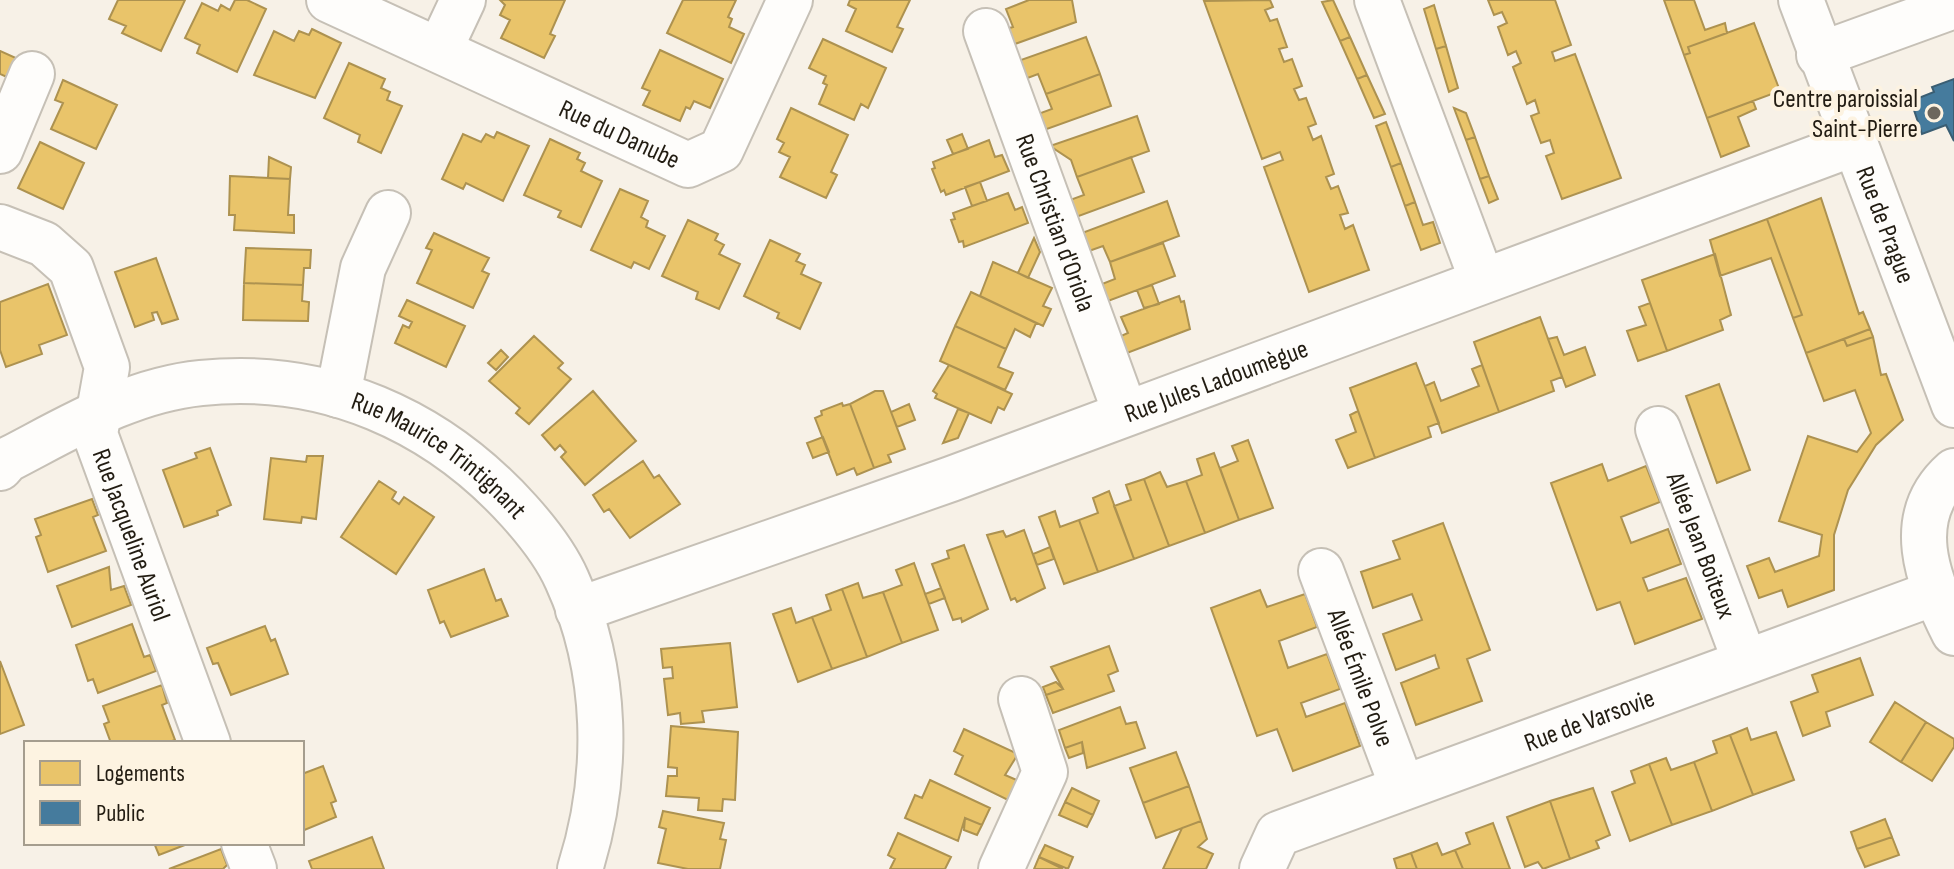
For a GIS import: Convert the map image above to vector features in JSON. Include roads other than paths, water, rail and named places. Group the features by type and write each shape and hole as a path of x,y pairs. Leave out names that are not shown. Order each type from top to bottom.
{"street":[{"name":"Rue du Danube","path":"329,0 688,165 721,150 790,0"},
{"path":"449,53 463,0"},
{"path":"1377,0 1482,280"},
{"name":"Rue de Prague","path":"1801,0 1819,55 1954,405"},
{"path":"1819,55 1954,6"},
{"name":"Rue Christian d'Oriola","path":"986,31 1125,412"},
{"path":"0,151 32,74"},
{"name":"Rue Jules Ladoumègue","path":"578,610 951,479 1853,144"},
{"path":"338,395 363,268 388,213"},
{"name":"Rue Jacqueline Auriol","path":"0,227 44,244 71,268 107,367 95,434 207,741"},
{"name":"Rue Maurice Trintignant","path":"0,468 7,460 139,395 201,383 262,381 338,395 397,414 448,445 494,484 537,532 567,578 597,671 602,730 590,832 580,869"},
{"name":"Allée Jean Boiteux","path":"1658,429 1745,661"},
{"path":"1954,471 1941,483 1927,507 1922,533 1925,559 1954,633"},
{"name":"Allée Émile Polve","path":"1321,571 1402,786"},
{"name":"Rue de Varsovie","path":"1262,869 1278,834 1937,592"},
{"path":"1001,869 1045,772 1021,699"},
{"path":"245,845 254,869"}],"place":[{"name":"Centre paroissial Saint-Pierre","path":"1934,113"}]}
